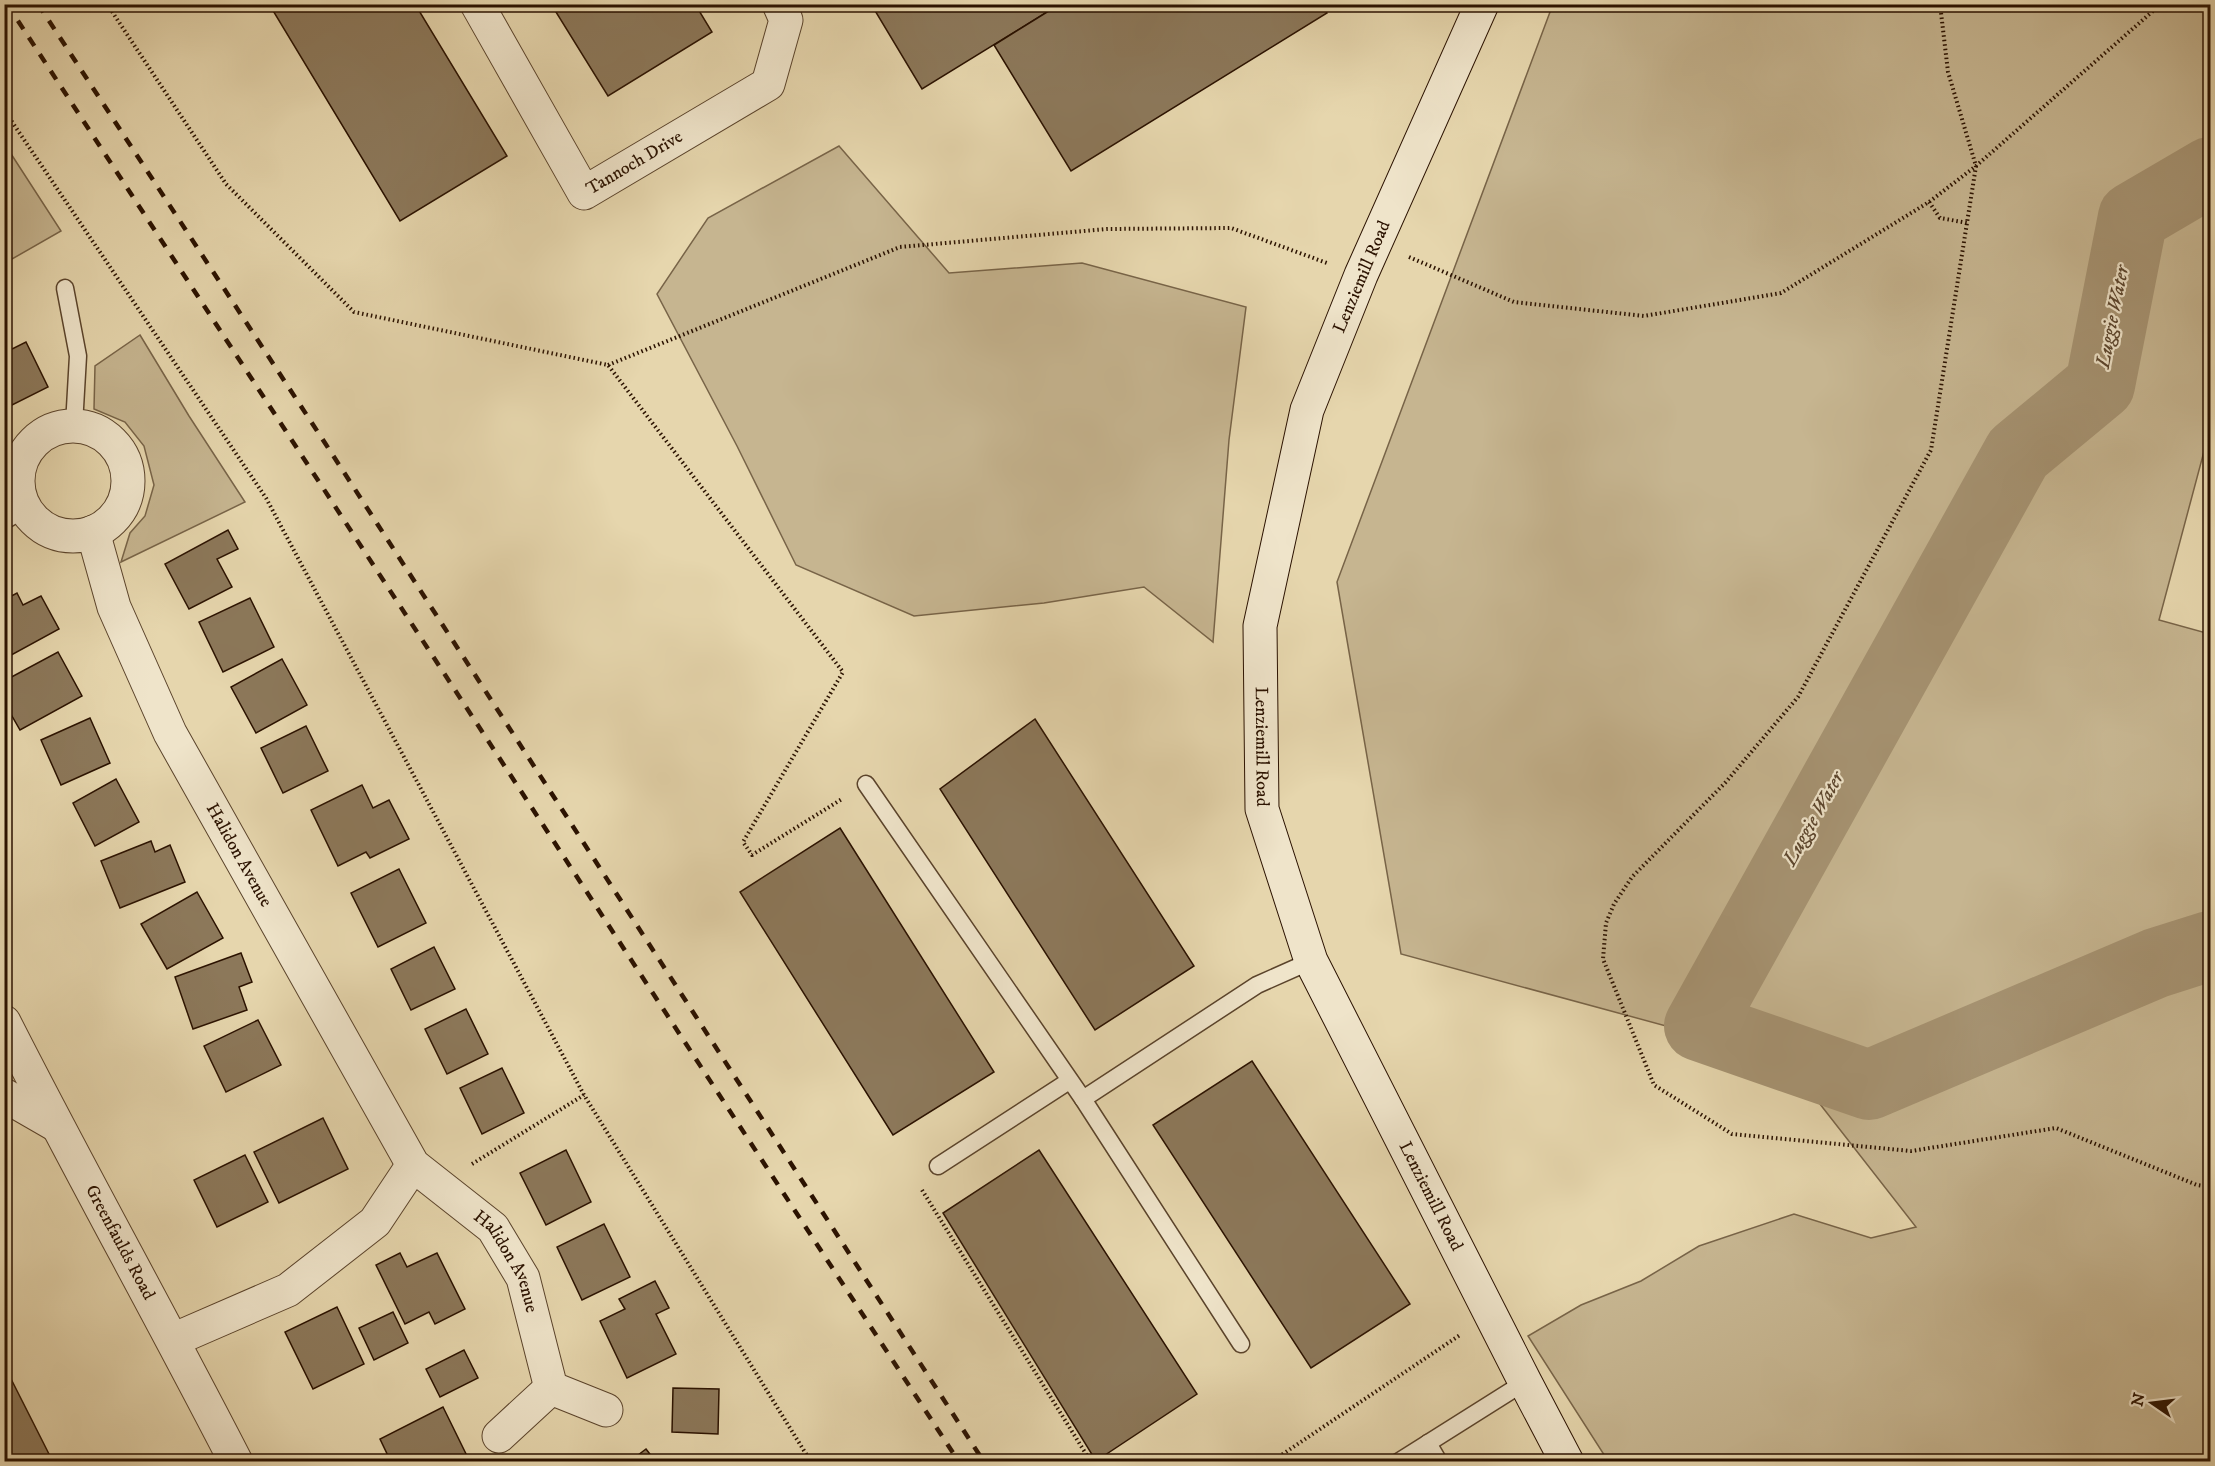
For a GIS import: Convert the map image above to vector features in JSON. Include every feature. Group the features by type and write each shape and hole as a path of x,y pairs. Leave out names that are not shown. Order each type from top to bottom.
{"street":[{"name":"Tannoch Drive","path":"477,4 584,193 768,84 786,20 779,4"},
{"name":"Lenziemill Road","path":"1482,4 1361,275 1307,410 1260,626 1262,809 1311,961 1525,1382 1568,1461"},
{"path":"74,425 92,429 109,438 121,453 127,471 128,490 121,508 109,522 93,532 74,536 55,533 15,515 19,493 18,477 22,460 30,446 42,435 57,428 74,425"},
{"name":"Halidon Avenue","path":"93,532 114,607 170,733 425,1174 493,1228 523,1278 551,1388"},
{"name":"Greenfaulds Road","path":"4,1022 56,1125 236,1461"},
{"path":"4,1095 56,1125"},
{"path":"173,1340 288,1290 375,1222 425,1174"},
{"path":"499,1436 551,1388 606,1410"}],"lane":[{"path":"65,288 78,356 74,425"},
{"path":"866,784 1083,1100 1241,1344"},
{"path":"1083,1100 1257,985 1311,961"},
{"path":"938,1166 1069,1081"},
{"path":"1398,1461 1525,1382"},
{"path":"1428,1443 1439,1461"}],"path":[{"path":"107,4 226,184 354,312 608,365 900,247 1107,229 1231,228 1361,275"},
{"path":"1940,4 1948,72 1976,166 1931,450 1798,697 1725,783 1632,877 1614,904 1606,923 1603,959 1653,1084 1732,1134 1911,1151 2056,1128 2197,1185 2211,1187"},
{"path":"1376,242 1514,302 1644,316 1781,293 1929,202 1976,166 2161,4"},
{"path":"4,110 266,498 584,1095 811,1461"},
{"path":"1929,202 1940,218 1968,223"},
{"path":"608,365 843,672 743,842 752,855 866,784"},
{"path":"425,1174 465,1169 584,1095"},
{"path":"938,1166 916,1180 1091,1461"},
{"path":"1271,1461 1491,1314"}],"shaded area":[{"path":"1553,4 2210,5 2210,429 2159,620 2210,634 2210,1461 1608,1461 1528,1336 1581,1305 1641,1281 1699,1246 1794,1214 1871,1238 1916,1227 1784,1058 1401,954 1337,582"},
{"path":"4,143 61,231 5,263 4,263"},
{"path":"839,146 949,273 1082,263 1246,307 1229,440 1213,642 1144,587 1044,603 914,616 796,565 737,446 657,294 708,218"},
{"path":"140,335 245,502 121,562 130,533 145,516 154,485 144,446 125,422 94,409 95,366"}],"building":[{"path":"269,4 415,4 507,156 400,221"},
{"path":"551,4 695,4 712,32 608,96"},
{"path":"871,4 1060,4 922,89"},
{"path":"1060,4 1322,4 1327,13 1071,171 994,45"},
{"path":"26,342 48,387 4,409 4,353"},
{"path":"228,530 238,549 217,559 232,587 189,609 165,564"},
{"path":"17,593 23,605 41,596 59,629 4,659 4,600"},
{"path":"250,598 274,647 223,672 199,622"},
{"path":"58,652 82,696 20,730 4,702 4,681"},
{"path":"282,659 307,705 256,733 231,687"},
{"path":"90,718 110,763 61,785 41,740"},
{"path":"1035,719 1194,966 1095,1030 940,789"},
{"path":"306,726 328,771 283,793 261,748"},
{"path":"116,779 139,822 95,846 73,803"},
{"path":"362,785 373,808 389,800 409,839 370,858 366,852 338,866 311,810"},
{"path":"840,828 994,1072 893,1135 740,892"},
{"path":"151,841 155,852 170,845 185,882 120,908 101,861"},
{"path":"399,869 426,923 378,947 351,893"},
{"path":"197,892 223,938 167,969 141,924"},
{"path":"434,947 455,989 411,1010 391,969"},
{"path":"241,953 252,982 239,987 247,1010 193,1029 175,977"},
{"path":"466,1009 488,1054 447,1074 425,1029"},
{"path":"258,1020 281,1065 226,1092 204,1046"},
{"path":"1252,1061 1410,1304 1311,1368 1153,1125"},
{"path":"502,1068 524,1113 482,1134 460,1088"},
{"path":"323,1118 348,1169 279,1203 254,1152"},
{"path":"566,1150 591,1202 546,1225 520,1173"},
{"path":"1039,1150 1197,1394 1096,1461 943,1213"},
{"path":"245,1155 268,1202 217,1227 194,1180"},
{"path":"604,1224 630,1277 582,1300 557,1247"},
{"path":"400,1253 407,1267 437,1253 465,1309 435,1324 429,1312 405,1324 376,1265"},
{"path":"655,1281 669,1308 656,1314 676,1354 627,1378 600,1321 625,1309 619,1299"},
{"path":"337,1307 364,1364 313,1389 285,1332"},
{"path":"393,1312 408,1343 374,1360 359,1328"},
{"path":"464,1350 478,1378 440,1397 426,1369"},
{"path":"4,1365 53,1462 13,1462 4,1445"},
{"path":"673,1388 719,1389 718,1434 672,1432"},
{"path":"443,1407 470,1462 391,1462 380,1439"},
{"path":"646,1449 656,1462 629,1462"}],"waterway":[{"name":"Luggie Water","path":"2210,172 2133,217 2100,385 2018,453 1699,1026 1869,1085 2156,963 2210,946"}],"railway":[{"path":"7,4 959,1462"},
{"path":"38,4 325,443 984,1462"}]}
